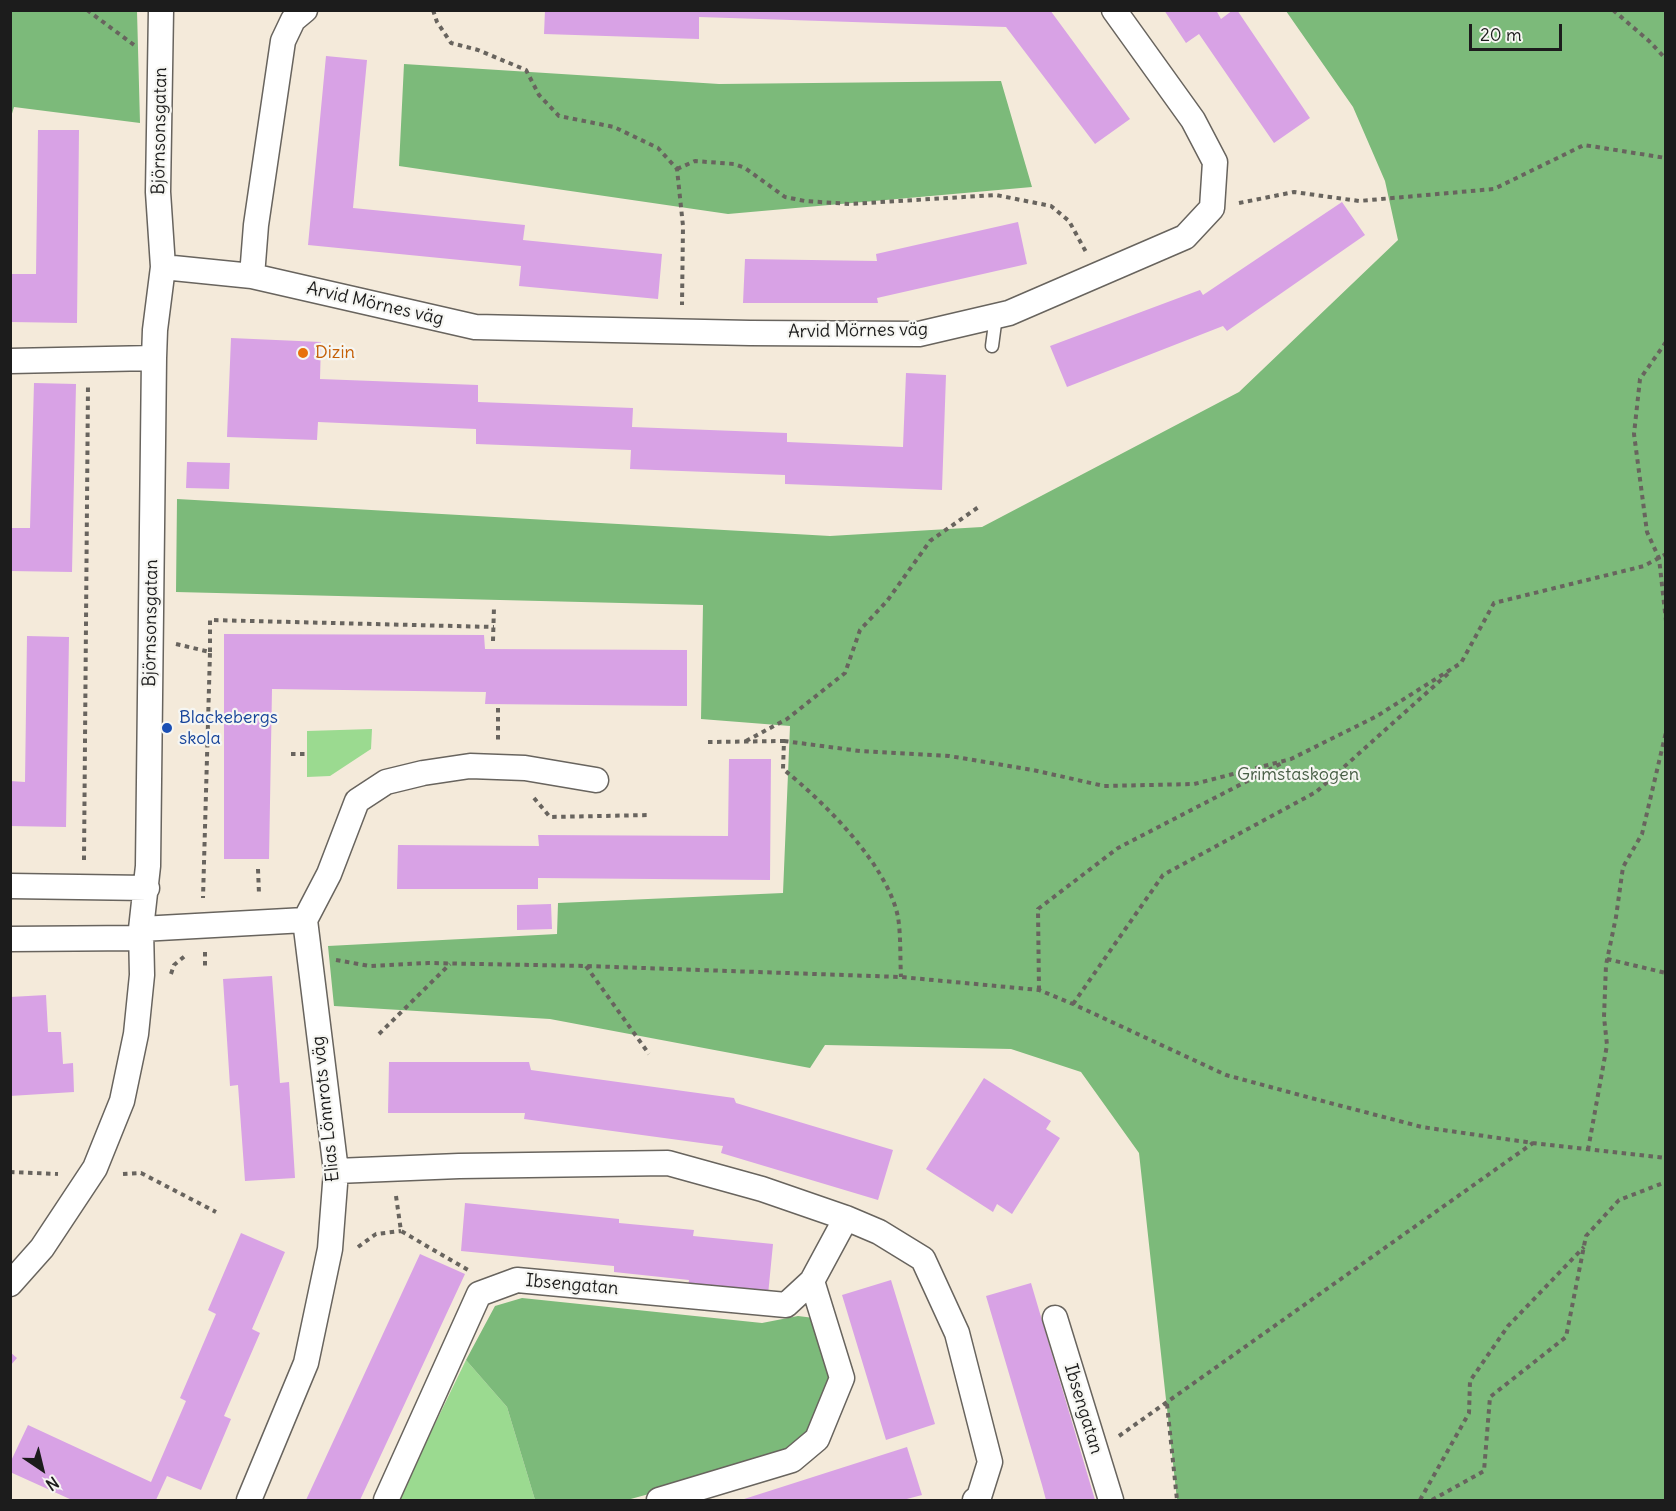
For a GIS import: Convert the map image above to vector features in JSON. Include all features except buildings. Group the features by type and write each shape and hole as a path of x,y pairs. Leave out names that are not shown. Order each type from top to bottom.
{"street":[{"name":"Björnsonsgatan","path":"10,1284 42,1248 95,1168 122,1101 137,1022 142,975 140,934 147,888 154,358 163,267 158,192 161,10"},
{"path":"252,276 256,225 283,41 293,20 305,10"},
{"path":"1114,10 1193,120 1215,162 1212,208"},
{"name":"Arvid Mörnes väg","path":"163,267 252,276 475,327 919,334 1009,313 1185,237 1212,208"},
{"path":"10,361 154,358"},
{"path":"10,939 140,934 305,920 329,874 357,801 386,782 423,772 470,766 525,768 596,780"},
{"path":"10,886 147,888"},
{"name":"Elias Lönnrots väg","path":"249,1500 306,1363 330,1249 336,1172 305,920"},
{"path":"336,1172 459,1166 668,1163 762,1189 879,1232 923,1259 957,1333 990,1462 980,1499"},
{"name":"Ibsengatan","path":"386,1500 479,1294 517,1280 786,1305 812,1281 846,1218"},
{"path":"659,1500 792,1460 817,1438 842,1378 812,1281"},
{"name":"Ibsengatan","path":"1055,1318 1111,1500"}],"lane":[{"path":"992,346 996,316"}],"path":[{"path":"87,10 142,50"},
{"path":"433,10 437,22 450,43 478,50 526,70 539,95 559,116 615,127 658,148 677,169 682,226 682,312"},
{"path":"1613,10 1649,41 1665,59"},
{"path":"1212,208 1294,192 1359,201 1494,189 1584,145 1665,158"},
{"path":"677,169 695,161 734,165 745,168 785,197 805,201 850,204 996,195 1051,206 1069,221 1089,258"},
{"path":"1665,342 1641,379 1634,434 1647,532 1659,558 1665,621"},
{"path":"84,869 88,374"},
{"path":"745,742 787,719 845,673 860,630 887,601 930,541 980,506"},
{"path":"1074,1004 1163,875 1316,792 1461,663 1494,603 1644,566 1665,554"},
{"path":"494,607 494,641"},
{"path":"203,902 210,620 494,627"},
{"path":"169,642 210,652"},
{"path":"1039,990 1038,909 1118,848 1377,716 1461,663"},
{"path":"498,708 498,744"},
{"path":"1588,1150 1607,1045 1604,1017 1607,959 1623,867 1642,834 1665,732"},
{"path":"784,741 783,769 811,791 882,875 898,916 901,977"},
{"path":"708,742 784,741 860,751 949,756 1033,770 1104,786 1194,784 1291,759"},
{"path":"291,754 307,754"},
{"path":"530,794 550,817 651,815"},
{"path":"258,869 259,900"},
{"path":"205,950 205,967"},
{"path":"326,958 370,966 450,964 586,966 901,977 1039,990 1226,1075 1422,1126 1533,1143 1665,1158"},
{"path":"1607,959 1665,973"},
{"path":"379,1034 450,964"},
{"path":"586,966 650,1054"},
{"path":"1096,1452 1533,1143"},
{"path":"393,1169 400,1231"},
{"path":"10,1172 68,1174"},
{"path":"113,1174 141,1173 216,1212"},
{"path":"1432,1500 1484,1471 1490,1396 1566,1337 1586,1236 1619,1200 1665,1182"},
{"path":"325,1270 376,1234 400,1231 498,1287"},
{"path":"1420,1500 1470,1413 1470,1381 1508,1326 1584,1247"},
{"path":"1167,1404 1177,1500"}],"green space":[{"path":"11,10 137,11 140,123 14,107 11,117"},
{"name":"Grimstaskogen","path":"1286,11 1665,11 1665,1500 1177,1500 1139,1153 1081,1072 1011,1049 825,1045 810,1068 550,1019 334,1006 328,946 557,934 558,903 783,893 790,726 701,719 703,605 176,592 177,499 830,536 982,527 1239,392 1398,240 1385,181 1353,107"},
{"path":"404,64 719,84 1001,81 1032,187 728,214 399,166"},
{"path":"372,729 371,749 330,776 307,777 307,731"},
{"path":"522,1298 762,1323 798,1316 814,1318 831,1378 809,1431 788,1456 627,1500 535,1500 507,1407 466,1360 495,1306"},
{"path":"466,1360 507,1407 535,1500 398,1500"}],"place":[{"name":"Dizin","path":"303,353"},
{"name":"Blackebergs skola","path":"167,728"}]}
